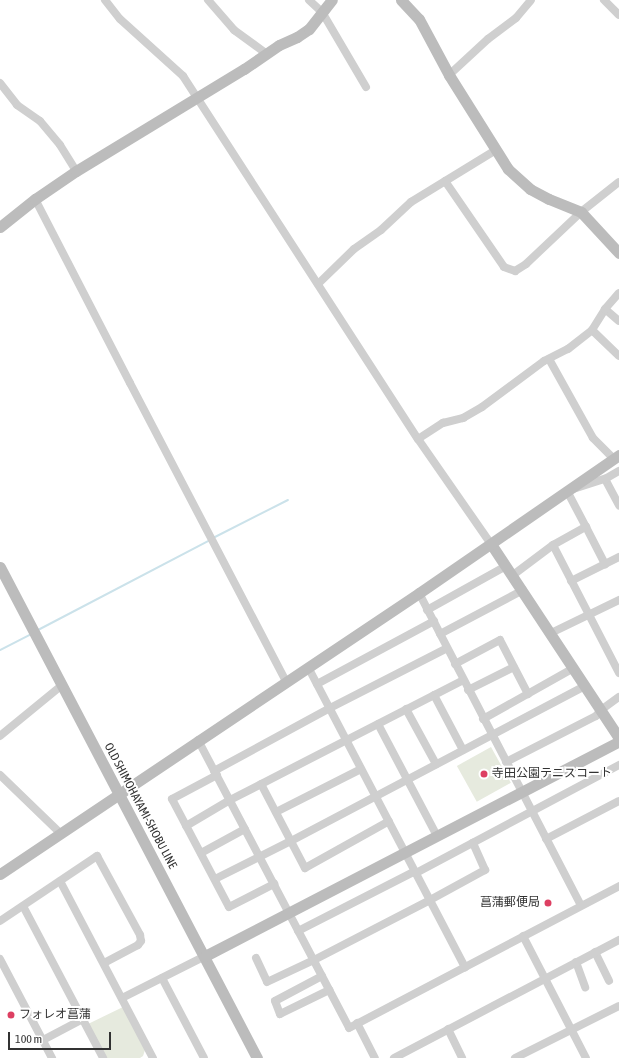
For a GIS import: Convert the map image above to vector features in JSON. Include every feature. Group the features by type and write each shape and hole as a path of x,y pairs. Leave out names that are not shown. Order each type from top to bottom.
{"street":[{"path":"208,0 234,30 266,53"},
{"path":"309,0 322,12 366,87"},
{"path":"0,227 35,199 76,171 198,96 244,70 279,45 297,37 309,29 332,0"},
{"path":"401,0 419,19 449,75 508,169 530,189 549,199 582,212 619,253"},
{"path":"449,75 488,39 516,18 531,0"},
{"path":"604,0 619,14"},
{"path":"108,1 120,19 183,76 198,96 418,439 510,570 619,738"},
{"path":"0,83 17,104 40,122 60,145 76,171"},
{"path":"318,284 354,249 381,230 412,202 496,150"},
{"path":"445,181 504,267 516,271 526,264 582,212 619,182"},
{"path":"35,199 286,681"},
{"path":"418,439 442,423 463,418 482,407 549,359 568,349 592,330 605,309 619,293"},
{"path":"605,309 619,321"},
{"path":"592,330 619,356"},
{"path":"0,874 419,593 616,457 593,438 549,359"},
{"path":"566,491 605,479 619,471"},
{"path":"605,479 619,505"},
{"path":"566,491 605,564"},
{"path":"428,610 510,570 586,527"},
{"path":"553,546 619,673"},
{"path":"571,581 619,556"},
{"name":"OLD SHIMOHAYAMI-SHOBU LINE","path":"0,567 118,794 205,956 257,1058"},
{"path":"440,634 523,590"},
{"path":"419,593 581,906"},
{"path":"551,633 619,600"},
{"path":"317,684 434,621"},
{"path":"455,664 500,640 528,694"},
{"path":"274,884 230,907 172,799 330,708 447,648"},
{"path":"308,667 465,967"},
{"path":"468,690 514,667"},
{"path":"483,719 574,668"},
{"path":"186,826 230,800 463,680"},
{"path":"0,736 62,686"},
{"path":"215,879 291,841 585,686"},
{"path":"434,695 463,750"},
{"path":"506,762 596,716 601,710 619,697"},
{"path":"406,709 436,764"},
{"path":"378,724 437,836"},
{"path":"198,740 349,1028 619,886"},
{"path":"122,998 289,913 619,741"},
{"path":"298,931 473,843 619,764"},
{"path":"276,812 361,769"},
{"path":"0,775 60,833"},
{"path":"261,784 305,868 389,821"},
{"path":"546,839 619,801"},
{"path":"201,853 245,829"},
{"path":"256,958 267,982 314,960 430,900 485,870 473,843"},
{"path":"0,921 97,856 140,935 141,941 138,945 104,963"},
{"path":"60,881 122,998 150,1057"},
{"path":"23,906 103,1058"},
{"path":"523,936 586,1058"},
{"path":"394,1058 619,940"},
{"path":"595,952 609,981"},
{"path":"0,959 52,1058"},
{"path":"576,962 585,987"},
{"path":"322,976 275,1001 280,1014 329,990"},
{"path":"162,978 204,1058"},
{"path":"515,1058 619,1006"},
{"path":"43,1040 82,1019"},
{"path":"357,1023 375,1058"},
{"path":"448,1030 462,1058"}],"shaded area":[{"name":"寺田公園テニスコート","path":"491,747 511,783 477,802 457,766"},
{"path":"123,1007 145,1050 143,1056 140,1058 106,1058 88,1024"}],"waterway":[{"path":"213,538 288,500"},
{"path":"38,630 210,540"},
{"path":"0,650 31,634"}],"place":[{"name":"寺田公園テニスコート","path":"484,774"},
{"name":"菖蒲郵便局","path":"548,903"},
{"name":"フォレオ菖蒲","path":"11,1015"}]}
